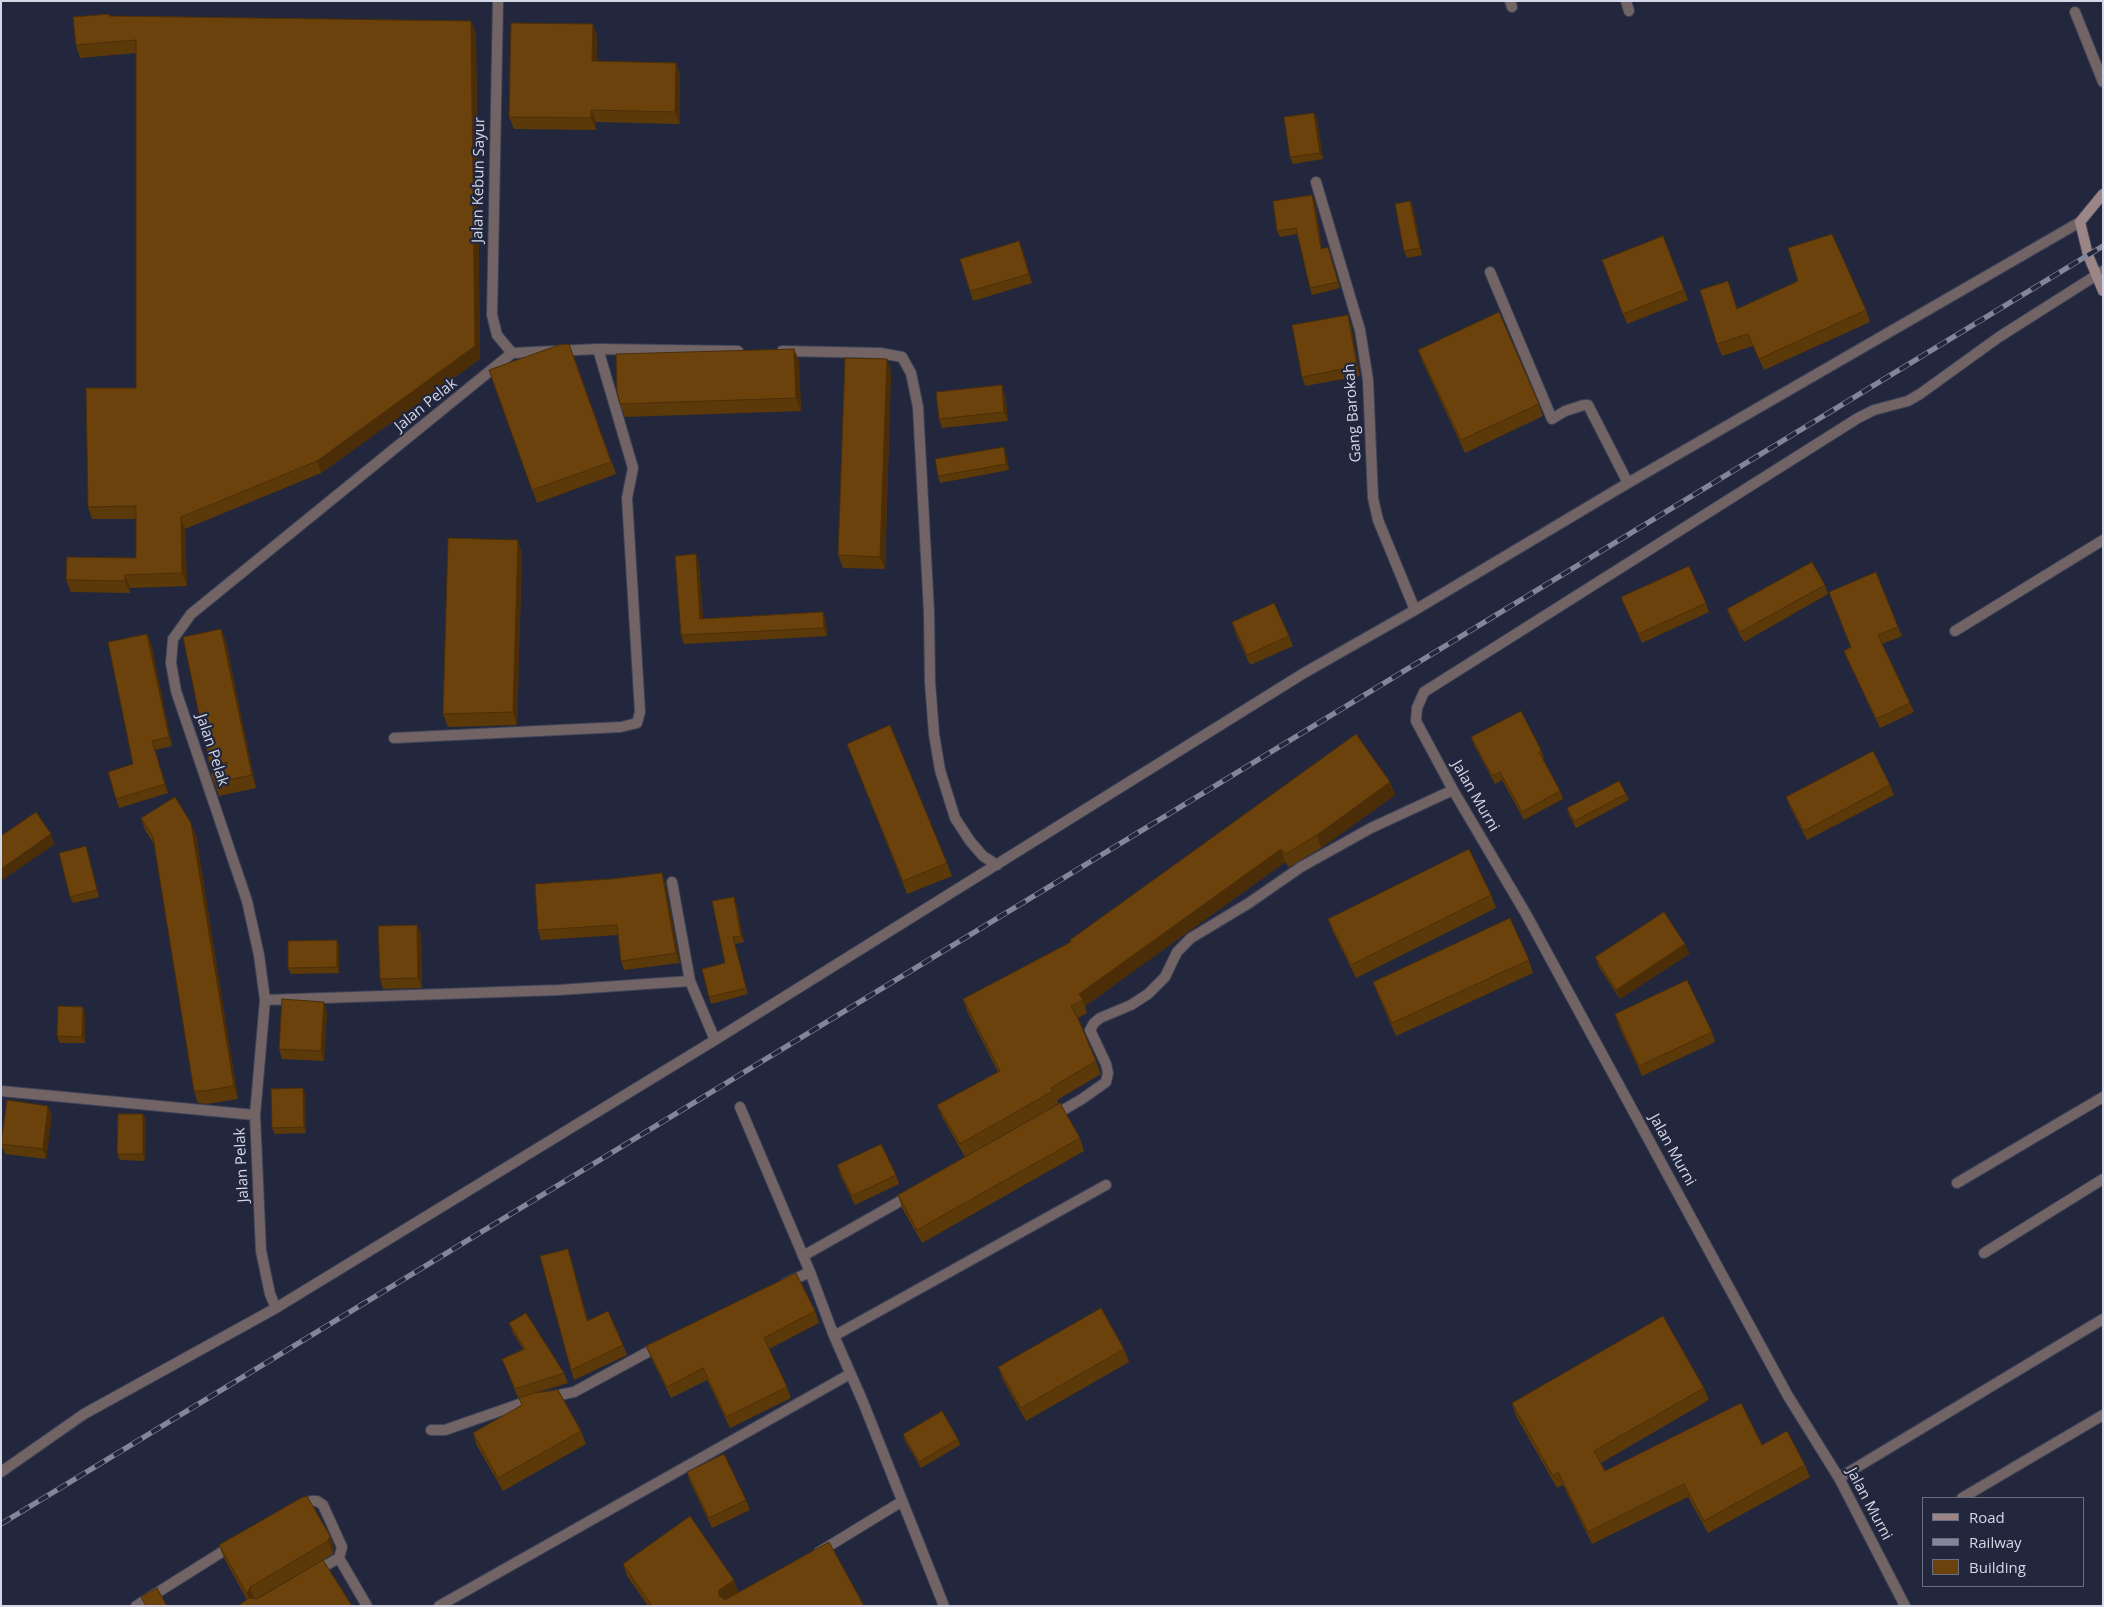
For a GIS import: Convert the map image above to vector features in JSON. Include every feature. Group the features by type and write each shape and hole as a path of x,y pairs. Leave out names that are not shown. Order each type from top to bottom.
{"main road":[{"path":"2103,194 2080,222 2100,273 2103,291"}],"street":[{"name":"Jalan Kebun Sayur","path":"498,1 492,315 497,335 512,353"},
{"path":"2076,12 2103,82"},
{"name":"Gang Barokah","path":"1316,182 1360,330 1368,380 1373,498 1378,520 1415,610"},
{"path":"1,1472 84,1414 276,1308 715,1040 1304,673 2080,222"},
{"path":"1490,272 1552,419 1564,411 1584,405 1588,406 1628,483"},
{"name":"Jalan Murni","path":"1905,1606 1839,1478 1788,1396 1526,914 1453,790 1416,721 1417,708 1424,692 1858,418 1874,410 1908,401 1920,394 1999,337 2100,273"},
{"path":"394,738 621,727 637,723 640,712 627,498 633,468 598,349"},
{"path":"512,353 598,349 744,351"},
{"path":"773,351 880,352 902,357 912,373 918,407 929,612 930,682 934,734 940,770 955,818 970,841 983,856 996,865"},
{"name":"Jalan Pelak","path":"276,1308 270,1294 261,1251 255,1116 265,1000 259,955 247,901 176,691 171,663 173,639 191,614 512,353"},
{"path":"1955,631 2103,540"},
{"path":"1047,1119 1082,1099 1106,1082 1108,1073 1106,1064 1090,1030 1094,1023 1100,1018 1131,1005 1148,994 1165,977 1177,952 1191,938 1249,903 1301,867 1371,828 1453,790"},
{"path":"672,882 690,981 715,1040"},
{"path":"265,1000 559,990 690,981"},
{"path":"1,1091 255,1116"},
{"path":"1957,1183 2103,1097"},
{"path":"740,1107 810,1272 834,1336 863,1402 944,1606"},
{"path":"1984,1253 2103,1180"},
{"path":"834,1336 1106,1185"},
{"path":"803,1256 916,1192"},
{"path":"776,1289 810,1272"},
{"path":"1839,1478 2103,1319"},
{"path":"431,1430 445,1430 537,1399 566,1395 671,1340"},
{"path":"439,1606 850,1374"},
{"path":"1964,1497 2103,1415"},
{"path":"286,1513 311,1501 317,1501 323,1505 342,1547 339,1558 300,1580"},
{"path":"812,1556 902,1502"},
{"path":"136,1606 245,1538"},
{"path":"339,1558 367,1606"}],"building":[{"path":"109,14 109,16 471,21 475,346 317,461 181,517 182,573 125,575 125,581 66,580 67,557 136,558 136,506 88,507 86,388 136,388 136,40 76,45 73,17"},
{"path":"511,23 593,24 592,61 676,63 675,112 591,110 591,118 509,117"},
{"path":"1314,113 1320,153 1290,157 1284,117"},
{"path":"1312,195 1321,249 1328,247 1338,282 1310,288 1296,228 1277,231 1273,201"},
{"path":"1410,201 1420,248 1404,251 1395,204"},
{"path":"1832,234 1866,310 1759,359 1748,334 1717,344 1700,290 1728,281 1737,309 1798,281 1788,248"},
{"path":"1663,236 1684,290 1623,314 1602,260"},
{"path":"1019,241 1029,274 970,291 960,259"},
{"path":"1499,312 1539,404 1461,440 1418,350"},
{"path":"1348,315 1357,366 1302,377 1292,325"},
{"path":"569,344 611,462 532,490 489,370 559,345"},
{"path":"794,349 796,398 620,404 617,392 616,354"},
{"path":"845,358 887,359 880,557 838,555"},
{"path":"1002,385 1004,412 939,419 936,392"},
{"path":"1004,447 1006,464 938,476 935,459"},
{"path":"448,538 518,540 513,712 443,714"},
{"path":"696,554 700,619 823,612 824,628 681,635 675,556"},
{"path":"1812,562 1825,585 1740,632 1727,609"},
{"path":"1689,566 1706,603 1638,634 1621,597"},
{"path":"1876,572 1898,627 1878,635 1910,703 1876,719 1844,651 1851,647 1829,592"},
{"path":"1274,603 1289,636 1247,655 1232,622"},
{"path":"221,629 252,775 214,783 211,774 228,764 227,762 210,767 183,637"},
{"path":"147,634 169,737 152,741 165,784 116,799 108,772 133,764 108,642"},
{"path":"1521,711 1541,750 1539,752 1560,791 1522,812 1500,772 1492,776 1471,737"},
{"path":"890,725 947,863 903,881 847,744"},
{"path":"1356,734 1390,782 1317,835 1285,854 1281,849 1079,994 1083,1000 1071,1006 1096,1061 1051,1088 1053,1091 960,1144 937,1105 1000,1071 963,999 1071,942 1070,940"},
{"path":"1873,751 1890,785 1804,831 1786,797"},
{"path":"1619,781 1626,794 1574,821 1567,808"},
{"path":"175,797 191,823 234,1086 203,1091 194,1091 153,837 141,818"},
{"path":"36,812 51,834 1,869 1,836"},
{"path":"86,846 97,890 70,897 59,853"},
{"path":"1469,849 1491,895 1351,965 1328,919"},
{"path":"662,873 676,953 621,961 617,925 538,930 535,884 611,879"},
{"path":"734,897 741,936 733,937 746,988 709,997 702,969 725,963 712,901"},
{"path":"1664,912 1685,944 1616,990 1595,957"},
{"path":"1510,918 1529,960 1392,1023 1373,982"},
{"path":"417,925 418,978 380,979 378,926"},
{"path":"337,940 337,967 288,968 288,941"},
{"path":"1687,980 1712,1032 1639,1066 1615,1014"},
{"path":"282,999 324,1002 321,1051 279,1049"},
{"path":"58,1006 83,1007 82,1037 57,1036"},
{"path":"303,1088 304,1127 272,1128 271,1089"},
{"path":"7,1100 48,1106 43,1149 1,1144"},
{"path":"1060,1103 1080,1138 917,1230 898,1195"},
{"path":"118,1114 143,1114 143,1154 117,1154"},
{"path":"881,1144 896,1175 852,1196 837,1165"},
{"path":"568,1249 587,1321 608,1311 623,1345 571,1370 540,1256"},
{"path":"796,1273 815,1311 764,1338 787,1387 726,1417 703,1368 667,1387 646,1346"},
{"path":"1101,1308 1124,1349 1021,1408 998,1367"},
{"path":"526,1313 564,1373 515,1389 502,1359 525,1349 509,1323"},
{"path":"1663,1316 1704,1388 1594,1451 1605,1471 1741,1403 1762,1445 1787,1431 1805,1465 1704,1521 1684,1484 1588,1532 1558,1472 1553,1476 1512,1403"},
{"path":"558,1390 581,1431 498,1478 473,1433 522,1405 519,1398 534,1393"},
{"path":"942,1411 958,1439 919,1462 903,1434"},
{"path":"724,1454 746,1500 709,1518 687,1472"},
{"path":"307,1496 330,1536 328,1541 250,1587 247,1594 219,1545"},
{"path":"690,1516 734,1580 719,1590 719,1596 725,1600 829,1542 864,1606 652,1606 623,1564"},
{"path":"323,1560 352,1606 238,1606 249,1598 257,1599"},
{"path":"157,1588 167,1606 146,1606 141,1597"}],"railway":[{"path":"1,1524 2103,246"}]}
